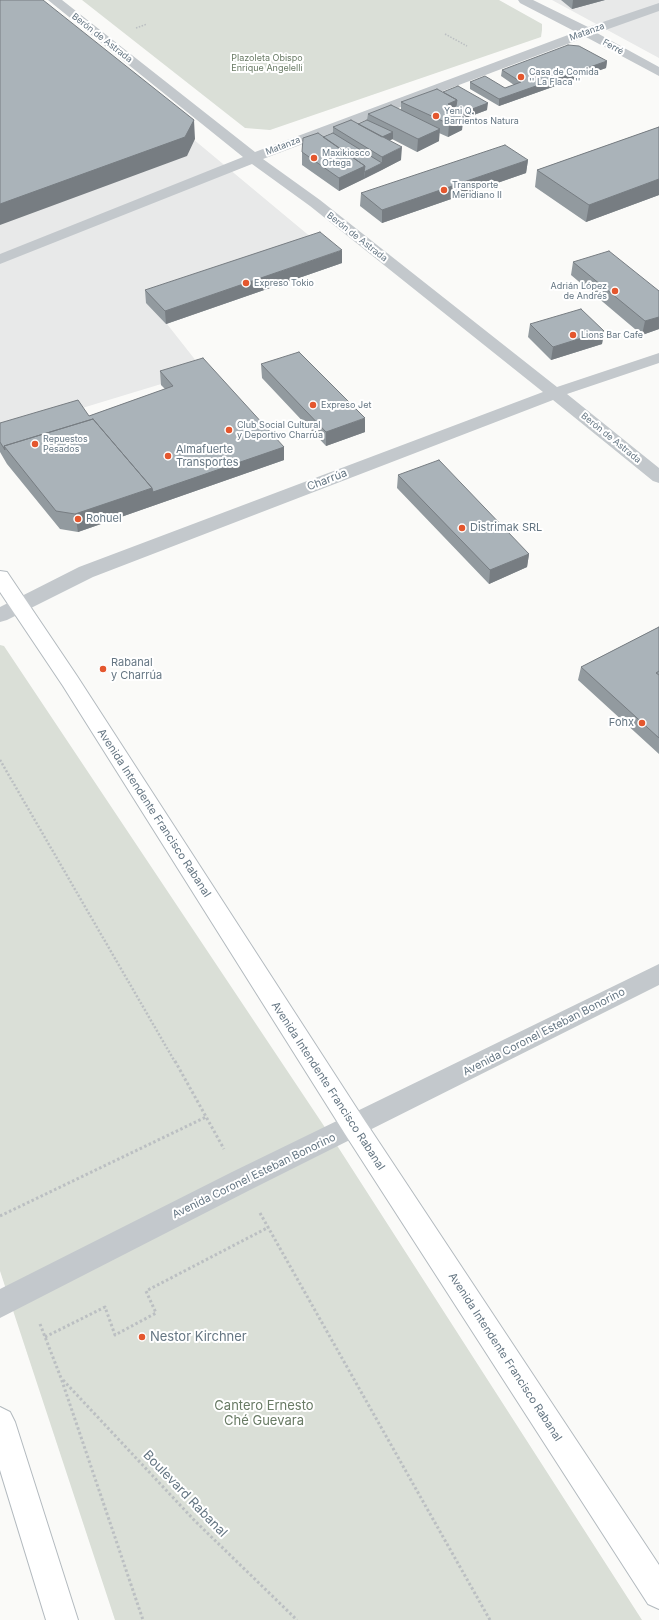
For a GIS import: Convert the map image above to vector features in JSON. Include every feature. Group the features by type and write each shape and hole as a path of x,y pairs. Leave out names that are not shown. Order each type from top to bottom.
{"main road":[{"name":"Avenida Intendente Francisco Rabanal","path":"0,577 9,610 70,681 354,1126 659,1593"},
{"path":"0,1422 62,1620"}],"street":[{"name":"Berón de Astrada","path":"54,0 253,158 315,203 659,477"},
{"name":"Ferré","path":"524,0 587,32 659,72"},
{"name":"Matanza","path":"0,258 253,158 587,32 659,7"},
{"name":"Charrúa","path":"9,610 86,572 555,393 659,358"},
{"name":"Avenida Coronel Esteban Bonorino","path":"0,1304 241,1181 659,974"}],"path":[{"path":"0,1216 206,1117"},
{"path":"45,1337 105,1307 115,1335 156,1313 146,1291 269,1227"},
{"name":"Boulevard Rabanal","path":"27,1290 61,1378 143,1620"},
{"name":"Boulevard Rabanal","path":"61,1378 195,1521 297,1620"}],"shaded area":[{"path":"0,0 26,0 342,263 167,324 204,371 0,433"},
{"path":"552,0 659,0 659,58"}],"green space":[{"name":"Plazoleta Obispo Enrique Angelelli","path":"82,0 499,0 542,24 542,30 541,37 270,130 245,128"},
{"name":"Cantero Ernesto Ché Guevara","path":"0,645 4,646 338,1147 642,1620 115,1620 0,1271"}],"building":[{"path":"0,0 43,0 194,120 185,137 0,204"},
{"path":"568,45 579,46 607,61 499,99 470,82 485,76 505,88 521,82 502,70"},
{"path":"458,86 488,103 459,114 457,113 457,109 453,107 456,106 457,100 443,92"},
{"path":"437,89 457,100 448,104 457,109 453,110 463,117 449,124 401,102"},
{"path":"391,105 440,129 418,139 368,114"},
{"path":"351,120 402,147 382,157 333,127"},
{"path":"367,120 393,132 382,137 358,124"},
{"path":"659,127 659,179 589,205 537,170"},
{"path":"318,133 365,166 339,178 302,152 303,138"},
{"path":"333,133 382,163 364,172 365,166 323,137"},
{"path":"505,145 528,160 382,210 361,193"},
{"path":"320,232 342,250 165,311 145,290"},
{"path":"609,251 659,291 659,317 645,321 573,262"},
{"path":"581,309 604,331 553,347 530,324"},
{"name":"Expreso Jet","path":"299,352 365,418 326,432 261,364"},
{"path":"203,358 284,447 153,492 152,488 93,419 4,446 5,450 0,442 0,423 78,400 89,416 173,386 160,371"},
{"path":"93,419 152,488 75,514 56,511 4,446"},
{"name":"Distrimak SRL","path":"439,460 529,554 490,570 398,475"},
{"name":"Fohx","path":"659,627 659,671 656,673 659,675 659,738 581,667"}],"place":[{"name":"Casa de Comida '' La Flaca ''","path":"521,77"},
{"name":"Yeni Q. Barrientos Natura","path":"436,116"},
{"name":"Maxikiosco Ortega","path":"314,158"},
{"name":"Transporte Meridiano II","path":"444,190"},
{"name":"Expreso Tokio","path":"246,283"},
{"name":"Adrián López de Andrés","path":"615,291"},
{"name":"Lions Bar Cafe","path":"573,335"},
{"name":"Expreso Jet","path":"313,405"},
{"name":"Club Social Cultural y Deportivo Charrúa","path":"229,430"},
{"name":"Repuestos Pesados","path":"35,444"},
{"name":"Almafuerte Transportes","path":"168,456"},
{"name":"Rohuel","path":"78,519"},
{"name":"Distrimak SRL","path":"462,528"},
{"name":"Rabanal y Charrúa","path":"103,669"},
{"name":"Fohx","path":"642,723"},
{"name":"Nestor Kirchner","path":"142,1337"}]}
